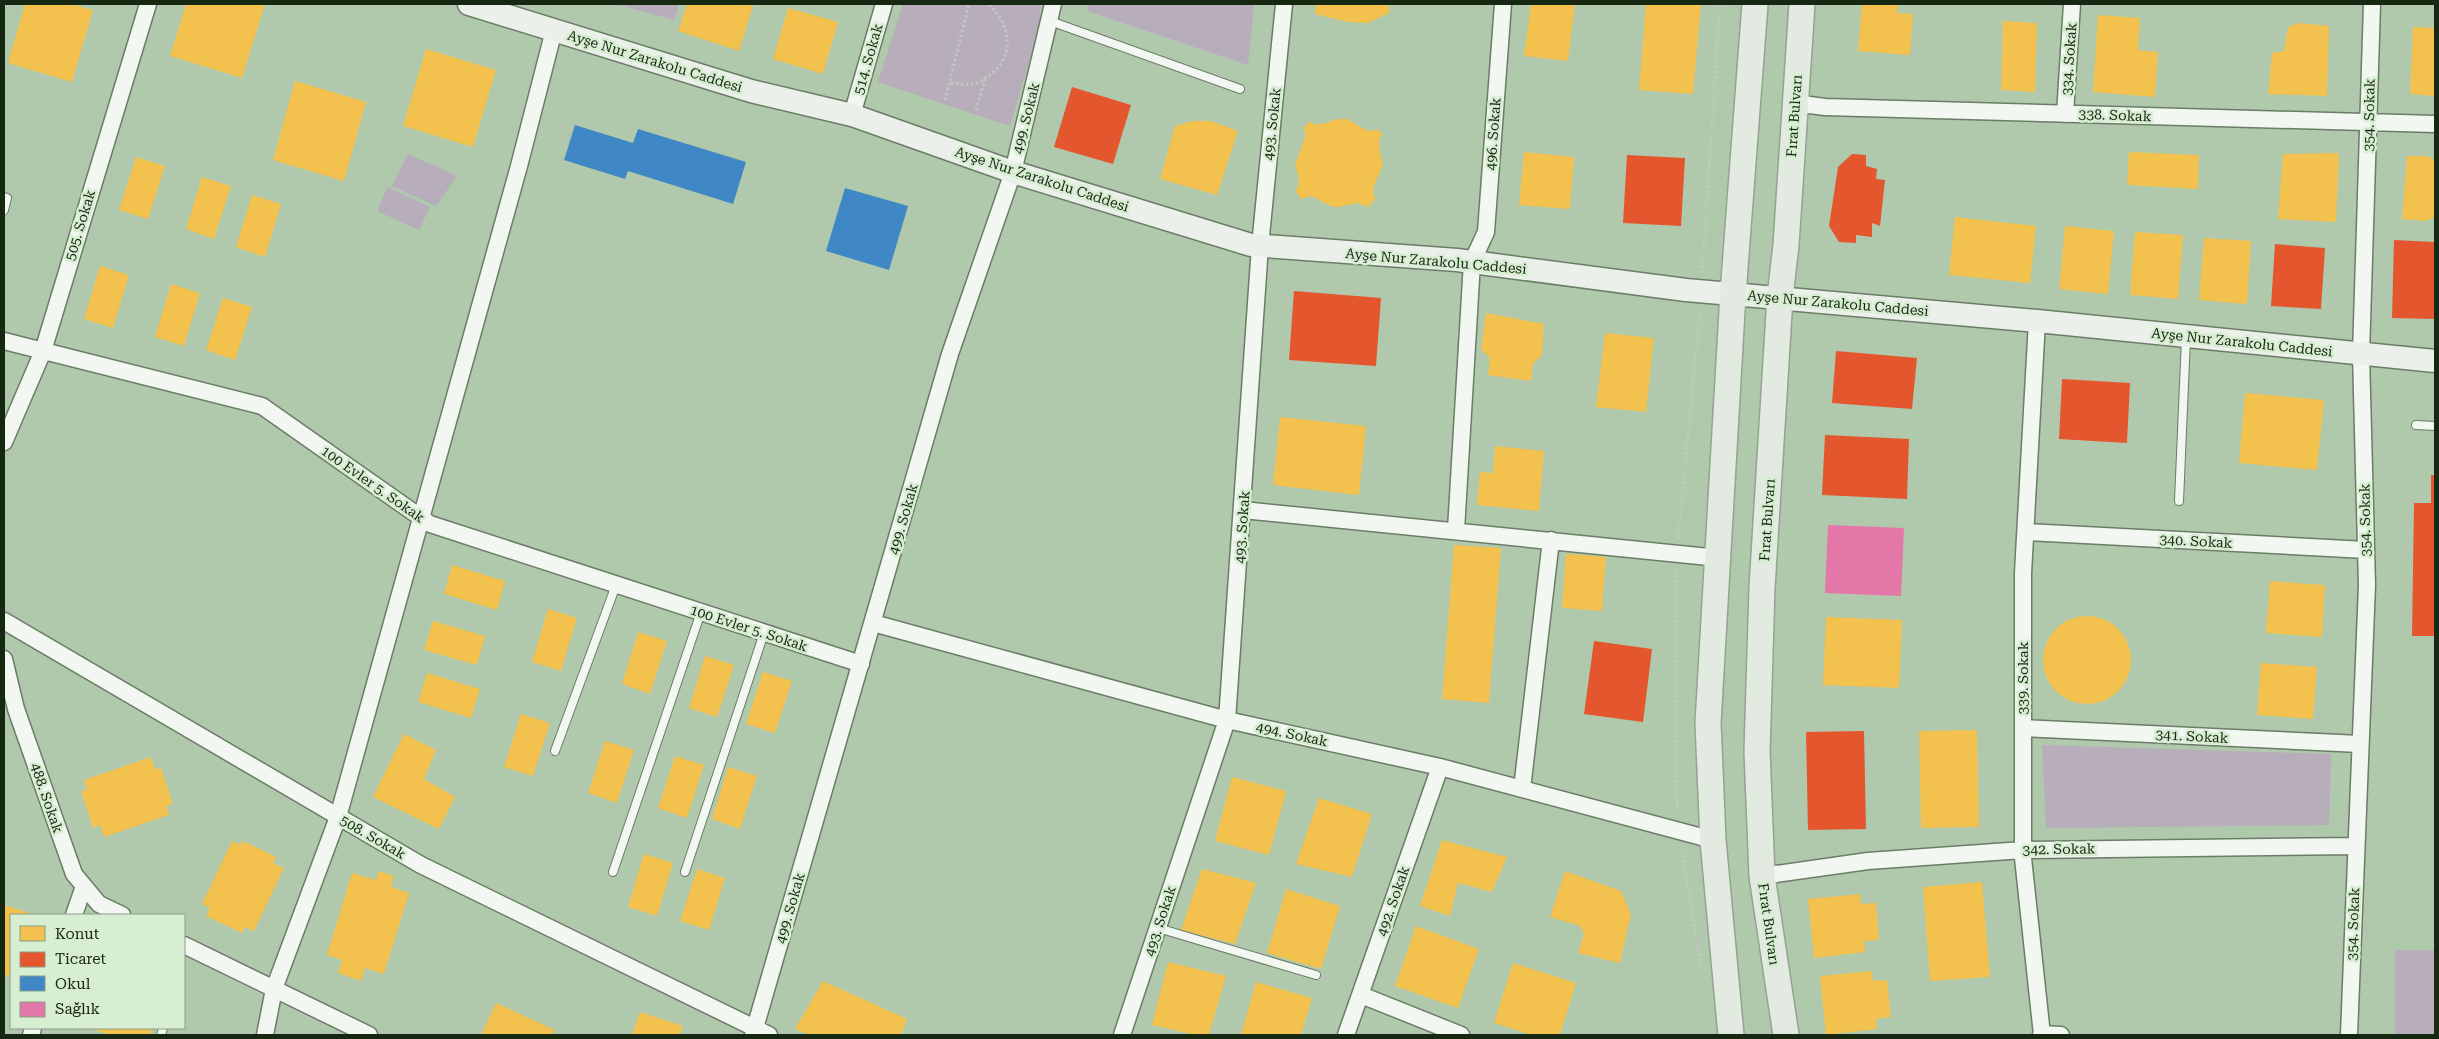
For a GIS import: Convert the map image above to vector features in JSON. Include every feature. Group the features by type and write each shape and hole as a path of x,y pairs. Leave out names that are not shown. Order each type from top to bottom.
{"main road":[{"path":"1731,1035 1713,840 1708,724 1733,294 1755,4"},
{"name":"Fırat Bulvarı","path":"1786,1035 1762,876 1757,736 1762,588 1780,297 1786,245 1802,4"}],"street":[{"name":"505. Sokak","path":"4,442 43,351 148,4"},
{"name":"Ayşe Nur Zarakolu Caddesi","path":"469,4 751,91 852,115 1013,172 1251,245 1472,262 1701,292 1780,297 2037,321 2435,361"},
{"name":"514. Sokak","path":"852,115 884,4"},
{"name":"499. Sokak","path":"759,1033 861,664 950,354 1013,172 1053,4"},
{"name":"493. Sokak","path":"1122,1035 1227,720 1260,246 1284,4"},
{"name":"496. Sokak","path":"1472,262 1486,232 1504,4"},
{"name":"334. Sokak","path":"2066,114 2072,4"},
{"name":"354. Sokak","path":"2349,1035 2367,585 2361,354 2370,122 2372,4"},
{"path":"265,1035 274,989 338,817 554,30"},
{"name":"338. Sokak","path":"1794,103 1825,107 2435,124"},
{"path":"1456,530 1472,262"},
{"name":"339. Sokak","path":"2037,321 2027,532 2023,573 2023,850 2042,1035"},
{"name":"100 Evler 5. Sokak","path":"4,341 262,406 430,524 861,664"},
{"path":"1243,510 1456,530 1718,558"},
{"name":"340. Sokak","path":"2027,532 2366,550"},
{"path":"1522,788 1551,540"},
{"name":"508. Sokak","path":"4,621 421,865 759,1033"},
{"name":"494. Sokak","path":"873,624 1227,720 1440,767 1713,840"},
{"name":"488. Sokak","path":"4,659 16,709 74,874 99,904 120,914"},
{"name":"341. Sokak","path":"2023,728 2360,744"},
{"name":"492. Sokak","path":"1346,1035 1440,767"},
{"name":"342. Sokak","path":"1762,876 1868,861 2023,850 2356,846"},
{"path":"74,914 84,886"},
{"path":"185,945 369,1035"},
{"path":"1360,995 1461,1035"},
{"path":"2042,1035 2061,1035"}],"lane":[{"path":"1050,20 1240,88"},
{"path":"4,197 7,198 4,210"},
{"path":"2179,501 2186,336"},
{"path":"2416,424 2435,426"},
{"path":"555,751 616,585"},
{"path":"613,872 701,612"},
{"path":"686,872 764,633"},
{"path":"1158,928 1316,975"}],"path":[{"path":"945,100 951,83 969,4"},
{"path":"951,83 974,84 1001,65 1008,46 1007,32 1003,19 988,4"},
{"path":"1702,975 1680,831 1676,766 1677,554 1701,292 1720,4"},
{"path":"976,110 985,78"}],"shaded area":[{"path":"616,4 679,4 674,20"},
{"path":"903,4 1041,4 1038,32 1010,126 878,82"},
{"path":"1088,4 1254,4 1248,65 1087,11"},
{"path":"408,154 457,176 436,206 392,186"},
{"path":"387,187 430,207 419,230 377,211"},
{"path":"2042,745 2331,754 2329,825 2046,828"},
{"path":"2395,950 2435,950 2435,1035 2395,1035"}],"building: Konut":[{"path":"25,4 72,4 93,10 72,82 8,63"},
{"path":"186,4 265,4 242,78 170,56"},
{"path":"687,4 745,4 753,6 739,51 678,31"},
{"path":"1316,4 1389,4 1389,13 1368,23 1348,22 1315,14"},
{"path":"1531,4 1575,4 1568,61 1524,56"},
{"path":"1646,4 1701,4 1693,94 1639,90"},
{"path":"1862,4 1898,4 1897,13 1913,14 1910,55 1858,51"},
{"path":"788,8 838,22 823,74 773,59"},
{"path":"2098,15 2140,18 2138,50 2158,52 2155,97 2093,92"},
{"path":"2003,21 2037,23 2035,92 2001,90"},
{"path":"2299,23 2329,26 2327,96 2268,94 2272,53 2284,51 2288,27"},
{"path":"2413,27 2435,28 2435,96 2410,94"},
{"path":"426,49 496,70 473,147 403,126"},
{"path":"295,81 366,102 344,181 273,160"},
{"path":"1337,119 1347,119 1366,130 1373,131 1377,129 1383,135 1379,138 1379,147 1383,165 1374,186 1373,195 1376,198 1368,207 1357,203 1339,207 1330,206 1312,196 1301,199 1295,190 1298,187 1299,178 1295,165 1305,137 1303,128 1310,121 1313,124 1323,124"},
{"path":"1193,121 1211,121 1238,131 1217,195 1160,179 1175,126"},
{"path":"1524,152 1574,157 1570,209 1519,205"},
{"path":"2129,152 2199,155 2198,189 2127,185"},
{"path":"2339,153 2336,222 2278,219 2283,154"},
{"path":"2407,156 2427,156 2435,160 2435,217 2425,221 2402,219"},
{"path":"136,157 165,166 148,219 119,210"},
{"path":"202,177 231,186 214,239 186,229"},
{"path":"252,195 281,204 265,257 236,247"},
{"path":"1955,217 2036,226 2030,283 1949,275"},
{"path":"2065,226 2114,231 2108,294 2059,289"},
{"path":"2135,232 2183,235 2178,299 2130,295"},
{"path":"2204,238 2251,241 2247,304 2199,300"},
{"path":"100,266 129,275 113,328 84,319"},
{"path":"171,284 200,293 184,346 155,337"},
{"path":"223,298 252,307 235,360 206,350"},
{"path":"1486,313 1544,324 1542,355 1533,364 1531,381 1488,375 1490,358 1481,349"},
{"path":"1605,333 1654,338 1646,412 1596,407"},
{"path":"2245,393 2324,400 2317,470 2239,463"},
{"path":"1280,417 1366,426 1359,495 1273,485"},
{"path":"1495,446 1544,451 1539,511 1477,505 1480,472 1493,473"},
{"path":"1454,545 1501,548 1489,703 1442,699"},
{"path":"1566,554 1606,557 1602,611 1562,608"},
{"path":"452,565 505,581 497,610 444,594"},
{"path":"2270,581 2325,585 2322,637 2266,633"},
{"path":"548,609 577,618 561,671 532,662"},
{"path":"2087,616 2104,620 2118,629 2127,643 2131,660 2127,677 2118,691 2104,700 2087,704 2070,700 2056,691 2047,677 2043,660 2047,643 2056,629 2070,620"},
{"path":"1826,617 1902,620 1899,688 1823,685"},
{"path":"433,621 485,636 477,665 424,650"},
{"path":"638,632 667,641 650,694 622,684"},
{"path":"705,656 734,665 717,717 689,708"},
{"path":"2261,663 2317,667 2313,719 2257,715"},
{"path":"763,672 792,681 775,733 746,724"},
{"path":"427,673 480,689 471,718 418,702"},
{"path":"521,714 550,723 533,776 504,767"},
{"path":"1977,730 1979,827 1921,828 1919,731"},
{"path":"404,734 436,750 424,779 455,797 439,829 373,797"},
{"path":"605,741 634,750 617,803 588,793"},
{"path":"675,756 704,765 687,818 658,808"},
{"path":"151,757 155,769 161,768 173,804 166,806 169,815 104,837 100,825 93,828 81,791 87,790 84,780"},
{"path":"728,767 757,776 740,829 712,819"},
{"path":"1232,777 1286,791 1269,855 1215,841"},
{"path":"1319,798 1372,814 1352,877 1296,864"},
{"path":"1442,840 1507,857 1492,892 1458,883 1450,916 1420,906"},
{"path":"232,841 241,845 243,841 276,857 273,863 284,868 254,931 245,927 242,933 206,916 210,908 202,904"},
{"path":"644,854 673,863 657,916 628,907"},
{"path":"697,869 725,878 709,930 680,921"},
{"path":"1202,869 1256,883 1235,944 1181,930"},
{"path":"379,871 394,876 391,887 409,893 384,974 365,968 361,981 338,973 342,960 327,955 352,873 376,880"},
{"path":"1565,871 1621,891 1631,914 1620,963 1578,953 1584,934 1580,926 1550,917"},
{"path":"1982,882 1990,977 1930,981 1923,887"},
{"path":"1286,889 1340,906 1321,969 1267,953"},
{"path":"1860,894 1861,904 1876,903 1879,940 1864,941 1865,952 1814,958 1808,899"},
{"path":"4,905 29,913 10,914 10,977 4,974"},
{"path":"1416,926 1479,949 1458,1008 1395,986"},
{"path":"1168,962 1226,976 1209,1035 1196,1035 1152,1025"},
{"path":"1513,963 1576,983 1560,1035 1532,1035 1494,1023"},
{"path":"1872,971 1873,981 1887,980 1891,1017 1876,1019 1877,1029 1826,1035 1820,976"},
{"path":"823,981 907,1019 901,1035 810,1035 795,1029"},
{"path":"1256,982 1312,998 1301,1035 1241,1035"},
{"path":"496,1003 555,1030 552,1035 481,1035"},
{"path":"640,1012 683,1026 680,1035 632,1035"},
{"path":"92,1029 153,1029 150,1035 110,1035"}],"building: Ticaret":[{"path":"1072,87 1131,105 1113,164 1054,147"},
{"path":"1852,154 1866,155 1866,166 1877,169 1876,179 1885,180 1880,226 1872,223 1872,237 1856,235 1856,243 1839,242 1829,226 1838,167"},
{"path":"1627,155 1685,158 1681,226 1623,223"},
{"path":"2394,240 2435,242 2435,319 2392,318"},
{"path":"2275,244 2325,248 2321,309 2271,306"},
{"path":"1294,291 1381,298 1376,366 1289,360"},
{"path":"1836,351 1917,358 1912,409 1832,403"},
{"path":"2062,379 2130,383 2127,443 2059,439"},
{"path":"1825,435 1909,439 1907,499 1822,495"},
{"path":"2431,475 2435,475 2435,636 2412,636 2414,503 2431,503"},
{"path":"1594,641 1652,649 1643,722 1584,714"},
{"path":"1864,731 1866,829 1808,830 1806,732"}],"building: Okul":[{"path":"575,125 633,143 638,129 746,162 733,204 628,171 625,179 564,160"},
{"path":"845,188 908,206 889,270 826,251"}],"building: Sağlık":[{"path":"1828,525 1904,528 1901,596 1825,593"}]}
